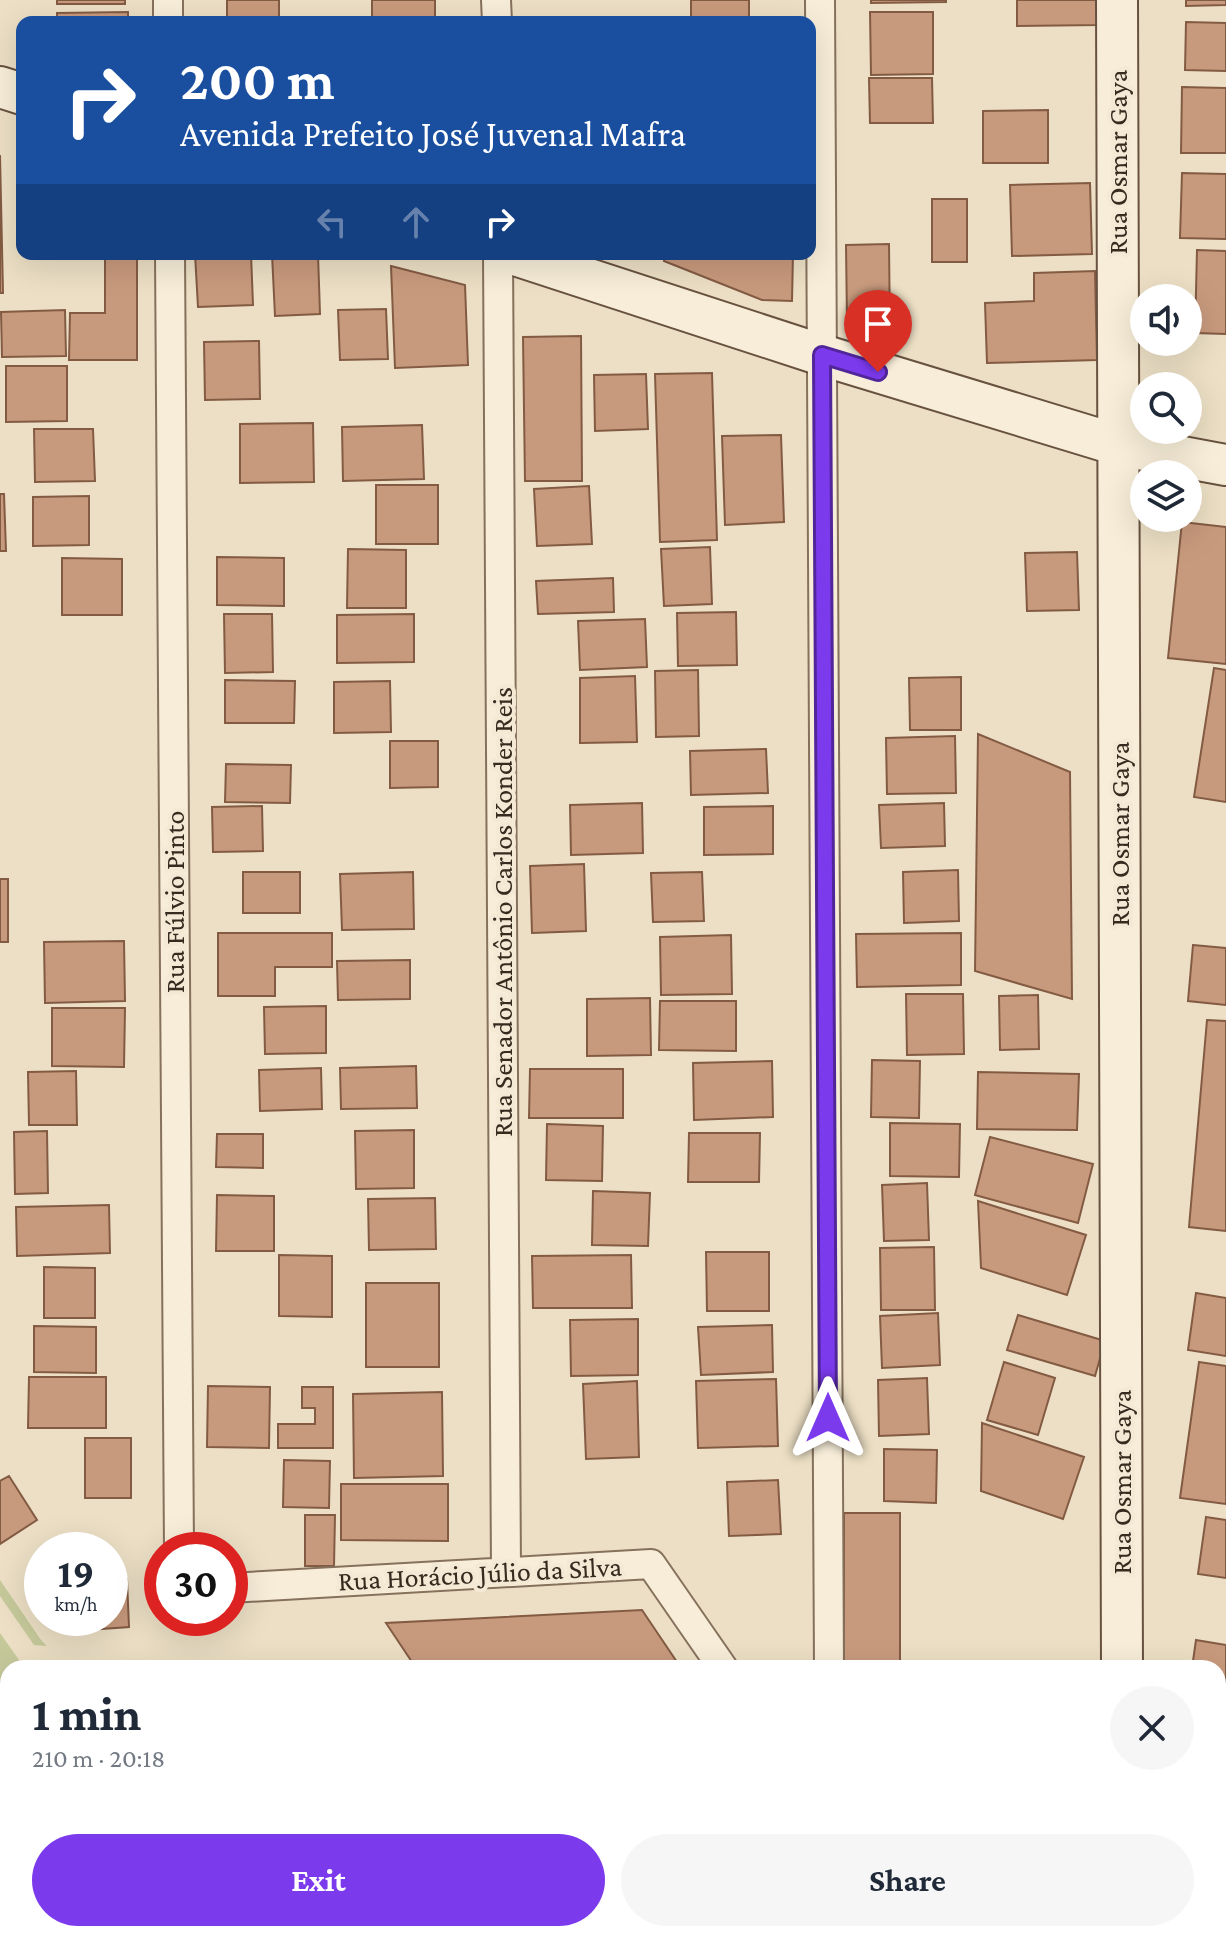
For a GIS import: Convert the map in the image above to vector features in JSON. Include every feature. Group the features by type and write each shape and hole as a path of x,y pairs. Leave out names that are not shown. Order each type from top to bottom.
{"main road":[{"name":"Rua Osmar Gaya","path":"1117,0 1122,1660"},
{"path":"530,260 822,355 1118,445 1226,465"}],"street":[{"path":"820,0 829,1660"},
{"name":"Rua Fúlvio Pinto","path":"170,260 179,1532"},
{"name":"Rua Senador Antônio Carlos Konder Reis","path":"498,260 506,1571"},
{"name":"Rua Horácio Júlio da Silva","path":"248,1587 651,1564 717,1660"}],"green space":[{"path":"0,1580 24,1615 24,1631 0,1596"},
{"path":"0,1633 19,1660 0,1660"},
{"path":"28,1636 38,1636 47,1646 34,1645"}],"building":[{"path":"57,0 125,0 125,4 57,4"},
{"path":"227,0 279,0 279,16 227,16"},
{"path":"372,0 435,0 435,16 372,16"},
{"path":"691,0 749,0 749,16 691,16"},
{"path":"871,0 946,0 946,2 871,3"},
{"path":"1017,0 1098,0 1098,25 1017,26"},
{"path":"1186,0 1226,0 1226,5 1186,6"},
{"path":"128,12 128,16 57,16 57,13"},
{"path":"870,12 933,12 933,74 871,75"},
{"path":"1186,22 1226,23 1226,71 1185,70"},
{"path":"869,78 932,78 933,123 870,123"},
{"path":"1182,87 1226,88 1226,153 1181,153"},
{"path":"1048,110 1048,163 983,163 983,111"},
{"path":"0,155 3,293 0,293"},
{"path":"1182,173 1226,174 1226,239 1180,238"},
{"path":"1090,183 1092,254 1012,256 1010,185"},
{"path":"932,199 967,199 967,262 932,262"},
{"path":"889,244 890,335 847,322 846,245"},
{"path":"1197,250 1226,251 1226,334 1202,333 1202,284 1196,284"},
{"path":"105,260 137,260 137,360 69,360 70,313 105,313"},
{"path":"195,260 251,260 253,305 198,307"},
{"path":"272,260 318,260 320,314 275,316"},
{"path":"793,260 792,301 762,300 664,261"},
{"path":"391,266 465,285 468,365 395,368"},
{"path":"1095,271 1097,360 987,363 985,303 1034,301 1034,273"},
{"path":"386,309 388,359 340,360 338,310"},
{"path":"65,310 66,356 2,357 1,312"},
{"path":"581,336 582,481 525,481 523,337"},
{"path":"259,341 260,399 205,400 204,342"},
{"path":"6,366 67,366 67,421 6,422"},
{"path":"712,373 717,540 660,542 655,374"},
{"path":"646,374 648,429 595,431 594,375"},
{"path":"313,423 314,482 240,483 240,424"},
{"path":"422,425 424,479 343,481 342,427"},
{"path":"34,429 93,429 95,481 35,482"},
{"path":"781,435 784,522 725,525 722,436"},
{"path":"376,485 438,485 438,544 376,544"},
{"path":"589,486 592,544 537,546 534,489"},
{"path":"0,494 4,494 6,551 0,551"},
{"path":"89,496 89,545 33,546 33,497"},
{"path":"1202,524 1226,527 1226,664 1168,658 1181,532 1202,532"},
{"path":"710,547 712,604 664,606 661,549"},
{"path":"348,549 406,550 406,608 347,608"},
{"path":"1077,552 1079,610 1027,611 1025,553"},
{"path":"217,557 284,558 284,606 217,605"},
{"path":"62,558 122,559 122,615 62,615"},
{"path":"613,578 614,612 538,614 536,581"},
{"path":"736,612 737,665 678,666 677,613"},
{"path":"224,614 272,614 273,672 225,673"},
{"path":"414,614 414,662 337,663 337,615"},
{"path":"645,619 647,667 580,670 578,621"},
{"path":"1214,668 1226,670 1226,802 1194,797"},
{"path":"698,670 699,736 656,737 655,671"},
{"path":"635,676 637,742 580,743 580,678"},
{"path":"961,677 961,730 910,730 909,678"},
{"path":"225,680 295,681 294,723 225,723"},
{"path":"390,681 391,732 334,733 334,682"},
{"path":"978,734 1070,772 1072,999 975,971"},
{"path":"955,736 956,793 887,794 886,738"},
{"path":"390,741 438,741 438,787 390,788"},
{"path":"766,749 768,793 691,795 690,751"},
{"path":"226,764 291,765 290,803 225,802"},
{"path":"642,803 643,853 571,855 570,805"},
{"path":"944,803 945,846 881,848 879,805"},
{"path":"262,806 263,851 213,852 212,807"},
{"path":"773,806 773,854 704,855 704,807"},
{"path":"584,864 586,931 532,933 530,866"},
{"path":"958,870 959,921 904,923 903,872"},
{"path":"243,872 300,872 300,913 243,913"},
{"path":"413,872 414,929 342,930 340,874"},
{"path":"702,872 704,921 653,922 651,873"},
{"path":"0,879 8,879 8,942 0,942"},
{"path":"218,933 332,933 332,967 275,967 275,996 218,996"},
{"path":"961,933 961,985 857,987 856,934"},
{"path":"731,935 732,994 661,995 660,937"},
{"path":"124,941 125,1001 45,1003 44,942"},
{"path":"1193,945 1226,948 1226,1005 1188,1001"},
{"path":"410,960 410,999 338,1000 337,961"},
{"path":"906,994 963,994 964,1054 907,1055"},
{"path":"1038,995 1039,1049 1000,1050 999,996"},
{"path":"650,998 651,1055 587,1056 587,999"},
{"path":"660,1001 736,1001 736,1051 659,1050"},
{"path":"326,1006 326,1053 265,1054 264,1007"},
{"path":"52,1008 125,1008 124,1067 52,1066"},
{"path":"1207,1020 1226,1021 1226,1231 1189,1227"},
{"path":"872,1060 920,1061 919,1118 871,1117"},
{"path":"772,1061 773,1117 694,1120 693,1063"},
{"path":"416,1066 417,1108 341,1109 340,1068"},
{"path":"321,1068 322,1109 260,1111 259,1070"},
{"path":"530,1069 623,1069 623,1118 529,1118"},
{"path":"76,1071 77,1125 29,1125 28,1072"},
{"path":"978,1072 1079,1074 1077,1130 977,1129"},
{"path":"890,1123 960,1124 959,1177 890,1176"},
{"path":"547,1124 603,1126 602,1181 546,1180"},
{"path":"414,1130 414,1188 356,1189 355,1131"},
{"path":"47,1131 48,1193 15,1194 14,1132"},
{"path":"689,1133 760,1133 759,1182 688,1182"},
{"path":"217,1134 263,1134 263,1168 216,1167"},
{"path":"990,1137 1093,1164 1078,1223 975,1195"},
{"path":"927,1183 929,1240 884,1241 882,1185"},
{"path":"593,1191 650,1193 648,1246 592,1245"},
{"path":"217,1195 274,1196 274,1251 216,1251"},
{"path":"435,1198 436,1249 369,1250 368,1199"},
{"path":"978,1201 1086,1235 1067,1295 981,1268"},
{"path":"109,1205 110,1253 17,1256 16,1207"},
{"path":"934,1247 935,1310 881,1310 880,1248"},
{"path":"706,1252 769,1252 769,1311 707,1311"},
{"path":"279,1255 332,1256 332,1317 279,1316"},
{"path":"631,1255 632,1308 533,1308 532,1256"},
{"path":"44,1267 95,1268 95,1318 44,1318"},
{"path":"366,1283 439,1283 439,1367 366,1367"},
{"path":"1196,1293 1226,1298 1226,1356 1188,1350"},
{"path":"938,1313 940,1365 882,1368 880,1316"},
{"path":"1018,1315 1105,1341 1095,1376 1007,1350"},
{"path":"638,1319 638,1375 571,1376 570,1320"},
{"path":"772,1325 773,1372 701,1375 698,1327"},
{"path":"34,1326 96,1327 96,1373 34,1372"},
{"path":"1004,1362 1055,1378 1038,1435 987,1420"},
{"path":"1199,1362 1226,1366 1226,1504 1180,1498"},
{"path":"29,1377 106,1377 106,1428 28,1428"},
{"path":"927,1378 929,1434 879,1436 878,1380"},
{"path":"776,1379 778,1446 698,1448 696,1381"},
{"path":"637,1381 639,1457 586,1459 583,1384"},
{"path":"208,1386 270,1387 269,1448 207,1447"},
{"path":"302,1387 333,1387 333,1448 278,1448 278,1424 315,1424 315,1408 302,1408"},
{"path":"442,1392 443,1476 354,1478 353,1394"},
{"path":"982,1423 1084,1457 1063,1519 981,1491"},
{"path":"85,1438 131,1438 131,1498 85,1498"},
{"path":"884,1449 937,1450 936,1503 884,1501"},
{"path":"284,1460 330,1461 329,1508 283,1507"},
{"path":"9,1476 37,1520 0,1544 0,1481"},
{"path":"778,1480 781,1534 729,1536 727,1482"},
{"path":"341,1484 448,1484 448,1541 341,1540"},
{"path":"844,1513 900,1513 900,1660 844,1660"},
{"path":"305,1515 335,1515 334,1566 305,1566"},
{"path":"1206,1517 1226,1520 1226,1578 1198,1574"},
{"path":"642,1610 676,1660 411,1660 386,1623"},
{"path":"1196,1640 1226,1645 1226,1660 1193,1660"}],"route":[{"path":"828,1418 822,355 878,372"}]}
